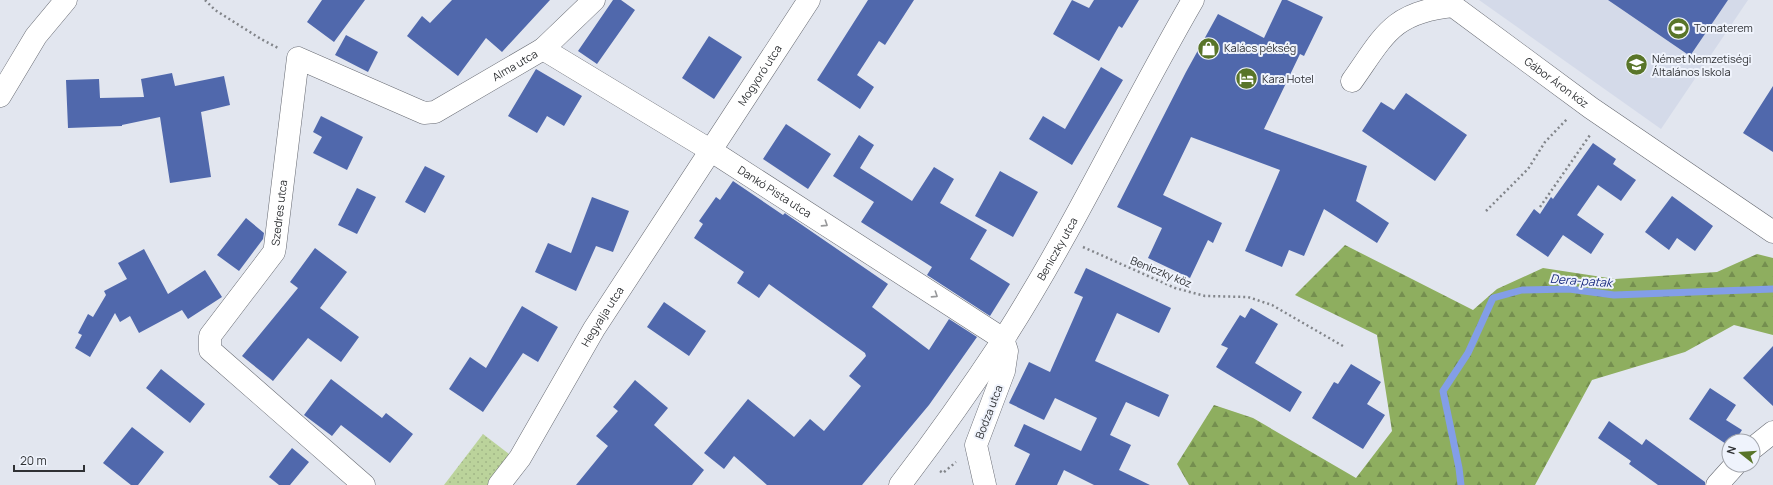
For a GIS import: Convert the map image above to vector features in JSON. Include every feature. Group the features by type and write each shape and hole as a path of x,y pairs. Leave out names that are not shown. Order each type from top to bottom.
{"street":[{"path":"0,96 36,36 66,0"},
{"name":"Alma utca","path":"298,58 424,113 435,112 543,49 594,0"},
{"name":"Mogyoró utca","path":"710,150 808,0"},
{"name":"Beniczky utca","path":"900,485 1003,339 1063,238 1154,67 1193,0"},
{"name":"Gábor Áron köz","path":"1352,81 1389,29 1406,17 1437,7 1453,6 1599,113 1773,232"},
{"name":"Dankó Pista utca","path":"543,49 710,150 1003,339"},
{"name":"Szedres utca","path":"298,58 274,252 210,336 210,350 364,485"},
{"name":"Hegyalja utca","path":"499,485 520,458 594,329 710,150"},
{"name":"Bodza utca","path":"985,485 976,445 1004,371 1007,350 1003,339"},
{"path":"1761,442 1773,432"},
{"path":"1717,485 1728,473"}],"path":[{"path":"205,0 215,10 241,25 260,39 298,58"},
{"path":"1486,211 1528,169 1545,142 1572,114 1599,113 1590,135 1540,207"},
{"name":"Beniczky köz","path":"1063,238 1175,288 1205,296 1248,297 1272,306 1343,346"},
{"path":"919,459 943,473 976,445"}],"shaded area":[{"name":"Német Nemzetiségi Általános Iskola","path":"1479,0 1748,0 1661,129"}],"green space":[{"path":"1345,245 1473,310 1497,289 1543,268 1615,279 1717,272 1757,254 1773,258 1773,335 1734,325 1685,352 1592,380 1535,485 1189,485 1177,464 1214,405 1253,418 1356,478 1392,431 1377,335 1295,295"},
{"path":"483,434 513,457 492,485 444,485"}],"building":[{"path":"322,0 365,0 334,42 307,22"},
{"path":"452,0 550,0 502,52 486,38 458,76 407,36 422,16 430,23"},
{"path":"613,0 621,0 635,10 597,64 578,51"},
{"path":"868,0 914,0 885,45 879,41 857,75 874,87 860,109 817,80"},
{"path":"1072,0 1089,8 1094,0 1139,0 1122,28 1119,26 1099,61 1053,34"},
{"path":"1282,0 1287,0 1323,17 1304,56 1300,54 1264,129 1367,166 1356,201 1389,223 1377,243 1324,209 1304,256 1289,250 1282,267 1245,251 1280,170 1191,137 1163,195 1222,223 1213,243 1208,240 1190,278 1148,258 1162,228 1117,207 1186,72 1218,14 1264,38"},
{"name":"Tornaterem","path":"1608,0 1728,0 1690,56"},
{"path":"346,35 378,52 368,72 335,55"},
{"path":"709,36 742,57 714,99 682,78"},
{"path":"1101,67 1123,80 1072,165 1029,139 1043,116 1065,129"},
{"path":"536,69 582,96 564,126 547,116 537,133 508,116"},
{"path":"172,73 175,86 224,76 230,105 201,112 211,177 170,183 160,117 122,126 68,128 66,80 99,79 100,98 144,97 141,79"},
{"path":"1773,86 1773,152 1743,133"},
{"path":"1406,93 1467,135 1435,181 1362,131 1381,102 1394,110"},
{"path":"321,116 363,137 347,170 313,153 322,137 313,132"},
{"path":"786,124 831,154 808,189 763,159"},
{"path":"859,135 874,145 860,168 912,201 934,167 954,179 940,203 987,230 970,259 1010,284 990,316 927,275 932,267 861,222 874,202 833,176"},
{"path":"1593,143 1616,159 1613,164 1636,180 1621,201 1598,185 1577,215 1604,234 1591,254 1563,235 1548,257 1516,235 1534,209 1540,214 1551,197 1553,199"},
{"path":"425,166 445,176 425,213 405,202"},
{"path":"1000,171 1038,192 1013,237 975,216"},
{"path":"733,181 783,215 785,213 888,284 872,307 929,350 949,319 977,337 929,405 862,485 767,485 734,456 724,469 704,453 748,399 794,437 810,419 824,431 861,386 849,376 866,356 865,353 769,284 759,298 737,283 744,272 694,238 703,224 699,221 716,197 720,200"},
{"path":"357,188 376,197 357,234 338,225"},
{"path":"1672,196 1713,226 1695,251 1677,238 1669,250 1645,232"},
{"path":"592,197 629,211 613,252 596,246 576,291 535,272 548,243 571,253"},
{"path":"246,218 264,233 263,239 239,271 217,255"},
{"path":"315,248 347,272 320,308 359,337 341,362 308,338 273,381 242,356 298,288 290,282"},
{"path":"144,249 168,294 205,270 222,297 188,319 182,310 139,333 130,316 120,322 115,313 90,357 75,348 82,335 78,333 88,314 93,317 106,295 104,291 127,279 118,263"},
{"path":"1086,268 1171,308 1159,333 1117,313 1095,361 1169,395 1159,417 1126,402 1110,435 1131,445 1119,470 1150,485 1094,485 1064,470 1057,485 1015,485 1030,454 1014,446 1024,424 1081,451 1097,418 1055,398 1044,420 1009,403 1029,362 1050,372 1083,297 1074,293"},
{"path":"664,302 706,331 689,356 647,327"},
{"path":"522,306 558,327 538,362 523,353 483,412 449,389 470,357 486,368"},
{"path":"1251,308 1278,324 1255,363 1302,392 1290,412 1216,367 1228,348 1221,345 1240,315 1245,318"},
{"path":"1773,346 1773,406 1743,378"},
{"path":"1351,364 1381,382 1367,404 1385,415 1363,449 1312,418 1334,382 1338,384"},
{"path":"161,369 205,404 190,423 146,388"},
{"path":"331,379 382,418 386,413 413,434 390,463 341,425 332,436 304,415"},
{"path":"635,380 668,408 654,425 704,470 692,485 576,485 608,446 596,436 618,411 613,407"},
{"path":"1710,388 1736,405 1726,420 1742,430 1740,433 1721,433 1721,441 1689,419"},
{"path":"1609,421 1642,445 1646,439 1705,482 1705,485 1658,485 1629,464 1631,461 1598,438"},
{"path":"132,427 164,452 138,485 131,485 103,463"},
{"path":"292,448 309,462 290,485 279,485 269,477"}],"waterway":[{"name":"Dera-patak","path":"1461,485 1459,468 1443,391 1468,353 1493,298 1522,290 1569,289 1614,295 1773,289"}],"place":[{"name":"Tornaterem","path":"1679,28"},
{"name":"Kalács pékség","path":"1208,48"},
{"name":"Német Nemzetiségi Általános Iskola","path":"1637,65"},
{"name":"Kara Hotel","path":"1246,79"}]}
